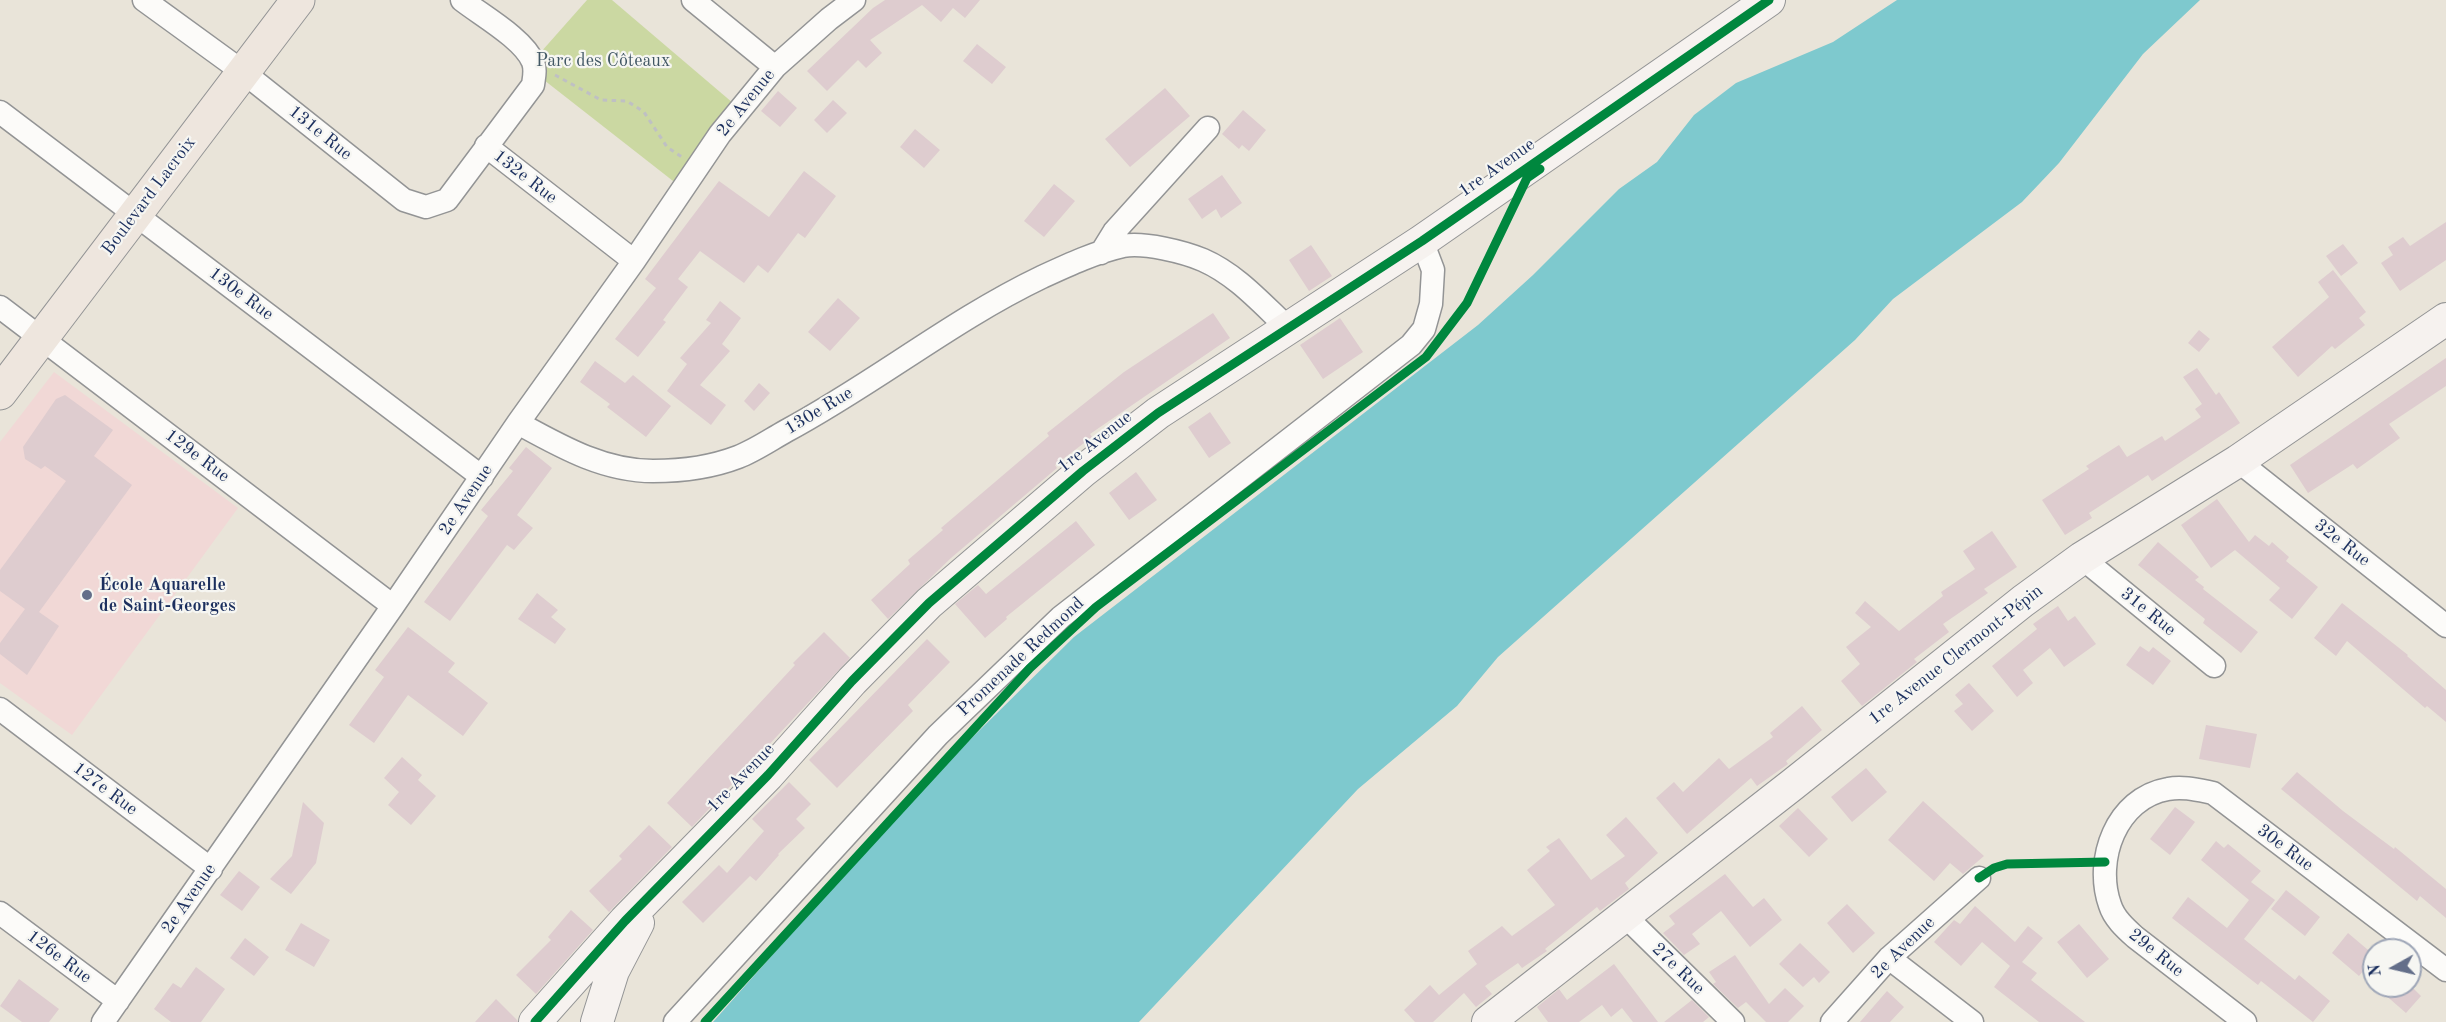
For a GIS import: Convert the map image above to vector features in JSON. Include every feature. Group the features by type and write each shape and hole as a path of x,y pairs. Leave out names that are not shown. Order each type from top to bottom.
{"main road":[{"name":"Boulevard Lacroix","path":"0,393 298,0"}],"street":[{"name":"131e Rue","path":"144,0 243,72 404,200 426,207 447,200 486,146"},
{"path":"462,0 513,38 533,61 534,67"},
{"path":"693,0 774,67"},
{"name":"2e Avenue","path":"103,1022 518,423 634,261 696,166 774,67 854,0"},
{"name":"1re Avenue","path":"536,1022 625,921 768,775 852,681 929,603 1083,471 1158,413 1422,241 1769,0"},
{"name":"132e Rue","path":"534,67 536,73 532,85 486,146 634,261"},
{"name":"130e Rue","path":"0,112 482,477"},
{"path":"1101,253 1114,232 1208,128"},
{"name":"Promenade Redmond","path":"675,1022 938,735 1061,617 1411,345 1424,330 1431,304 1432,270 1422,241"},
{"name":"130e Rue","path":"518,423 572,452 612,466 650,471 685,470 738,457 814,416 952,326 1012,291 1061,268 1125,246 1161,248 1202,260 1233,277 1288,328"},
{"name":"129e Rue","path":"0,307 393,606"},
{"name":"1re Avenue Clermont-Pépin","path":"1488,1022 1792,785 1981,633 2082,558 2238,461 2446,319"},
{"name":"32e Rue","path":"2238,461 2446,626"},
{"name":"31e Rue","path":"2082,558 2214,666"},
{"name":"127e Rue","path":"0,709 211,869"},
{"name":"30e Rue","path":"2115,825 2132,807 2147,796 2166,789 2182,787 2213,793 2446,970"},
{"name":"29e Rue","path":"2115,825 2105,862 2105,884 2110,907 2120,923 2245,1022"},
{"name":"2e Avenue","path":"1832,1022 1889,958 1979,878"},
{"path":"597,1022 613,971 660,885"},
{"name":"126e Rue","path":"0,913 118,1001"},
{"name":"27e Rue","path":"1624,915 1733,1022"},
{"path":"1889,958 1972,1022"}],"path":[{"path":"534,67 556,75 601,100 627,101 644,112 667,147 696,166"}],"shaded area":[{"name":"École Aquarelle de Saint-Georges","path":"54,372 238,508 72,735 0,683 0,442"}],"green space":[{"name":"Parc des Côteaux","path":"587,0 612,0 740,109 682,188 535,73 533,61"}],"water":[{"path":"1897,0 2200,0 2143,54 2059,163 2022,202 1893,299 1855,340 1498,657 1457,706 1358,789 1139,1022 713,1022 915,794 1074,637 1478,325 1533,275 1619,189 1657,162 1694,115 1736,83 1833,42"}],"building":[{"path":"885,0 980,0 965,18 953,8 941,22 922,5 870,40 882,53 866,68 858,60 827,91 807,71 873,8"},
{"path":"977,44 1006,67 992,84 963,61"},
{"path":"1165,88 1190,116 1130,167 1105,139"},
{"path":"778,91 797,108 780,127 761,111"},
{"path":"833,100 847,113 827,133 814,120"},
{"path":"1243,110 1266,130 1249,151 1242,145 1239,149 1222,134"},
{"path":"915,129 940,150 924,168 900,147"},
{"path":"804,171 836,196 805,238 798,233 768,273 758,265 744,283 700,251 678,279 688,287 663,320 666,322 638,357 615,339 656,288 645,279 719,181 769,217"},
{"path":"1222,175 1242,203 1221,218 1216,209 1202,219 1188,199"},
{"path":"1054,184 1075,201 1044,237 1024,221"},
{"path":"2446,222 2446,260 2400,291 2381,263 2393,255 2388,247 2403,237 2410,246"},
{"path":"2343,244 2358,263 2341,276 2326,256"},
{"path":"1311,245 1332,276 1309,291 1289,260"},
{"path":"2333,270 2366,312 2359,318 2365,325 2335,349 2332,346 2298,377 2272,347 2329,297 2318,282"},
{"path":"838,298 860,318 830,351 808,332"},
{"path":"720,301 741,318 722,344 730,351 700,385 726,405 711,425 667,391 687,364 680,358 711,323 706,320"},
{"path":"1213,313 1230,338 1090,434 1092,437 1055,465 1057,468 951,558 888,619 871,600 910,564 908,560 943,530 941,528 1049,436 1047,433 1124,372"},
{"path":"1340,318 1363,352 1323,379 1300,345"},
{"path":"2199,330 2210,339 2199,352 2188,343"},
{"path":"2446,358 2446,386 2389,424 2400,438 2357,469 2353,464 2308,493 2290,465"},
{"path":"595,361 625,383 633,375 671,406 646,437 607,407 610,404 580,382"},
{"path":"2197,368 2216,395 2219,392 2240,423 2152,481 2148,475 2089,513 2092,518 2065,535 2042,500 2089,469 2086,466 2119,445 2127,457 2162,436 2165,441 2201,417 2195,409 2202,404 2183,377"},
{"path":"759,383 770,393 754,411 744,401"},
{"name":"École Aquarelle de Saint-Georges","path":"65,395 113,430 94,456 132,485 39,612 59,626 27,675 0,654 0,643 25,609 0,591 0,570 66,481 45,466 41,469 25,459 23,447 56,399"},
{"path":"1210,412 1231,443 1209,458 1188,427"},
{"path":"526,447 552,468 517,515 533,528 514,550 507,545 450,621 424,602 488,516 481,510 513,471 509,468"},
{"path":"1136,472 1157,500 1129,520 1109,493"},
{"path":"2217,499 2249,542 2255,535 2269,546 2272,542 2289,557 2286,561 2318,587 2292,619 2269,600 2280,588 2235,550 2211,568 2181,525"},
{"path":"1076,521 1095,545 1006,617 1007,619 985,638 955,604 978,585 986,594"},
{"path":"1992,531 2017,567 1984,589 1988,593 1943,624 1949,632 1914,659 1917,662 1862,706 1841,681 1860,664 1846,647 1871,627 1855,613 1865,601 1899,631 1943,596 1941,592 1975,569 1963,551"},
{"path":"2158,542 2199,577 2195,580 2204,587 2203,589 2258,632 2241,653 2203,623 2205,619 2138,565"},
{"path":"537,593 558,610 551,617 566,629 555,644 518,619"},
{"path":"2342,603 2408,655 2446,690 2446,722 2427,706 2425,708 2347,641 2336,656 2314,638"},
{"path":"2058,606 2068,621 2075,616 2096,644 2064,667 2050,648 2023,670 2033,683 2017,697 1992,666 2037,629 2033,624"},
{"path":"408,627 455,663 448,672 488,703 463,736 408,695 374,743 349,725 384,677 375,670"},
{"path":"824,632 850,658 692,827 667,803 795,665 793,663"},
{"path":"927,639 950,662 908,705 913,711 837,788 809,760"},
{"path":"2140,646 2149,652 2153,647 2171,661 2153,685 2126,665"},
{"path":"1969,683 1994,711 1972,731 1954,711 1963,704 1955,695"},
{"path":"1802,706 1822,730 1786,761 1788,764 1757,786 1751,778 1687,834 1656,798 1674,782 1683,792 1719,758 1729,769 1773,737 1770,733"},
{"path":"2206,725 2257,734 2250,768 2199,759"},
{"path":"402,757 422,775 418,780 436,796 411,825 388,805 399,792 384,778"},
{"path":"1866,768 1887,792 1852,822 1831,797"},
{"path":"2297,772 2343,811 2394,849 2395,847 2446,889 2446,918 2420,896 2417,901 2281,789"},
{"path":"789,782 811,804 796,819 805,828 778,854 756,881 750,876 703,923 682,902 719,865 727,873 764,831 752,819"},
{"path":"1923,801 1984,856 1963,874 1950,863 1934,881 1888,840"},
{"path":"303,802 324,823 316,863 291,894 270,879 292,856"},
{"path":"2175,807 2195,822 2170,855 2150,839"},
{"path":"1798,808 1828,839 1809,857 1779,826"},
{"path":"1626,817 1658,853 1625,883 1629,889 1600,911 1597,907 1545,949 1547,951 1522,968 1518,963 1485,986 1492,994 1476,1007 1464,993 1433,1022 1415,1022 1404,1010 1430,985 1439,995 1477,964 1468,951 1502,926 1512,936 1555,905 1527,870 1550,851 1546,847 1559,838 1591,880 1625,856 1606,835"},
{"path":"649,825 672,847 609,912 589,891 622,859 619,856"},
{"path":"2216,841 2224,848 2228,844 2261,871 2251,882 2275,900 2244,939 2295,980 2299,975 2330,1001 2313,1022 2261,981 2258,985 2172,918 2188,897 2227,928 2249,900 2201,860"},
{"path":"239,871 260,887 242,911 220,895"},
{"path":"1725,874 1753,907 1764,898 1782,920 1750,947 1721,911 1692,934 1700,944 1684,955 1663,933 1675,924 1669,916"},
{"path":"2286,890 2320,917 2305,936 2271,909"},
{"path":"1847,904 1875,933 1853,953 1827,923"},
{"path":"1975,906 2015,942 2028,926 2043,938 2022,962 2037,973 2031,980 2085,1022 2039,1022 1994,987 2010,966 1982,942 1961,966 1934,942 1954,920 1960,924"},
{"path":"571,910 593,930 536,994 516,975 551,940 548,937"},
{"path":"301,923 330,940 314,967 285,950"},
{"path":"2079,924 2109,959 2087,978 2057,942"},
{"path":"2348,933 2362,945 2362,972 2359,976 2332,953"},
{"path":"245,938 269,957 254,976 230,958"},
{"path":"1800,943 1830,972 1819,983 1814,977 1803,987 1779,964"},
{"path":"1735,955 1769,1004 1785,988 1804,1006 1788,1022 1766,1022 1746,1002 1738,1008 1713,984 1716,982 1709,972"},
{"path":"1614,964 1658,1022 1633,1022 1622,1008 1611,1017 1602,1005 1579,1022 1548,1022 1537,1007 1559,989 1567,1000"},
{"path":"196,967 225,989 201,1022 171,1022 154,1009 173,983 181,988"},
{"path":"19,979 59,1009 49,1022 22,1022 0,1006"},
{"path":"1887,991 1904,1007 1890,1022 1860,1022"},
{"path":"2389,998 2419,998 2406,1013"},
{"path":"496,999 517,1020 518,1022 475,1022"},
{"path":"1692,1000 1709,1017 1703,1022 1664,1022"}],"cycle path":[{"path":"535,1022 625,921 768,775 852,681 929,603 1083,471 1158,413 1422,241 1769,0"},
{"path":"705,1022 1030,668 1096,607 1426,357 1467,303 1527,178 1540,169"},
{"path":"1979,878 1994,868 2007,864 2105,862"}],"place":[{"name":"École Aquarelle de Saint-Georges","path":"87,595"}]}
